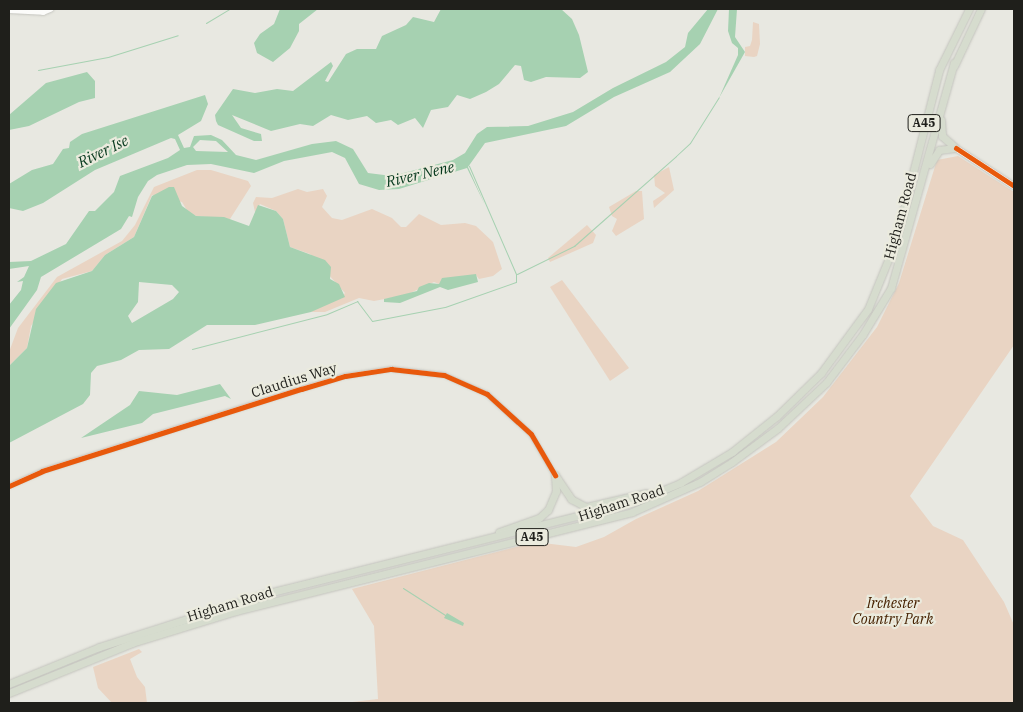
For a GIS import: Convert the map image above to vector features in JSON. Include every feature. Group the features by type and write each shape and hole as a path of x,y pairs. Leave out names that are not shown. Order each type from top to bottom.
{"highway":[{"name":"Higham Road","path":"9,684 99,647 187,617 358,569 463,545 637,501 680,483 746,442 797,398 836,356 868,308 895,243 939,70 969,9"},
{"name":"A45","path":"954,64 981,9"},
{"name":"Higham Road","path":"9,693 116,649 185,626 597,522 659,501 700,482 778,428 831,376 863,334 891,288 954,64"},
{"path":"954,64 939,127 945,139 956,148"},
{"path":"917,198 934,155 943,148 956,148"},
{"path":"555,475 575,502 592,507 680,483"},
{"path":"463,545 539,518 554,501 555,475"}],"street":[{"path":"9,10 43,12 50,9"},
{"path":"956,148 1014,186"},
{"name":"Claudius Way","path":"9,486 42,471 301,389 345,376 392,369 444,375 487,394 531,434 555,475"}],"green space":[{"path":"753,22 759,24 760,44 757,56 754,57 745,56 745,47 750,46 752,40"},
{"name":"Irchester Country Park","path":"958,156 1014,192 1014,345 910,496 933,526 963,540 1004,602 1014,625 1014,703 344,703 378,699 374,626 352,589 535,542 576,547 604,537 636,519 698,491 776,442 823,397 877,327 899,283 937,160"},
{"path":"669,167 674,190 654,208 653,201 665,193 655,186 654,175"},
{"path":"197,170 211,170 248,181 251,186 230,219 196,216 188,212 182,202 152,195 134,237 105,255 92,271 62,279 31,326 27,348 9,366 9,352 18,328 57,277 122,241 135,225 154,187"},
{"path":"298,189 307,192 323,189 327,196 322,207 332,218 342,220 372,209 392,218 401,227 406,227 419,214 441,225 465,223 476,226 493,242 502,269 493,276 479,279 476,275 439,284 434,282 406,295 374,301 359,298 325,312 311,312 334,299 341,299 345,293 310,254 290,247 283,219 276,211 260,204 255,212 253,203 256,197 272,198"},
{"path":"636,191 642,191 644,219 616,236 612,231 617,219 612,216 609,207"},
{"path":"587,225 596,235 593,243 550,262 548,258"},
{"path":"562,280 629,368 610,381 550,287"},
{"path":"139,649 142,652 130,659 137,677 145,687 147,703 112,703 98,688 93,667"}],"water":[{"path":"280,9 318,9 299,24 299,31 290,48 273,62 257,53 254,43 260,34 274,24"},
{"path":"441,9 561,9 572,19 579,35 588,72 580,78 546,77 531,82 524,80 521,66 515,65 499,84 486,92 470,99 457,95 448,107 431,110 423,128 415,118 398,125 391,120 376,123 367,116 348,120 331,115 313,126 300,124 271,131 232,115 241,128 261,134 262,141 254,141 218,125 215,115 233,89 255,93 277,89 293,91 331,62 333,66 325,81 328,82 346,54 357,49 376,49 382,36 406,25 413,17 434,22"},
{"path":"708,9 718,9 700,44 670,72 614,97 566,126 485,143 468,167 485,205 467,168 399,189 379,190 359,184 345,158 332,152 284,161 254,173 211,164 187,165 157,175 148,181 138,197 132,217 129,216 121,229 41,277 37,290 9,329 9,305 21,290 23,281 17,282 24,277 29,266 9,269 9,262 31,261 66,244 89,211 95,211 114,192 120,176 168,158 180,150 175,139 171,138 95,170 43,203 23,211 9,208 9,184 32,170 53,164 63,149 69,148 70,142 82,134 205,95 208,104 201,121 178,135 184,148 190,147 194,136 211,135 222,140 236,155 256,160 312,144 336,141 353,149 368,173 392,176 453,160 465,153 477,134 487,127 528,126 573,112 613,88 666,62 685,47 688,33","holes":["200,140 216,141 228,152 196,151 193,147"]},
{"path":"729,9 737,9 735,37 745,52 719,98 738,55 738,48 732,43 728,31"},
{"path":"87,72 95,81 95,98 79,102 29,126 9,130 9,115 46,83"},
{"path":"169,187 174,187 182,206 196,216 224,217 249,226 258,205 276,211 283,219 290,247 325,260 331,267 330,279 339,284 345,297 311,312 255,325 207,325 169,349 139,350 121,360 97,366 91,373 90,395 83,404 9,443 9,366 27,348 36,309 56,283 92,271 105,255 134,237 152,196","holes":["139,282 172,285 179,292 173,299 132,323 128,316 138,302"]},
{"path":"476,274 478,282 448,290 440,287 400,303 384,302 384,299 417,291 419,287 429,283 439,284 442,278"},
{"path":"220,384 231,399 225,396 153,414 142,423 81,438 130,405 139,391 177,395"},
{"path":"447,613 464,623 463,626 444,618"}],"waterway":[{"path":"206,23 229,9"},
{"path":"38,70 108,57 178,35"},
{"path":"517,274 574,246 690,143 719,97"},
{"path":"192,349 327,314 357,301 372,321 445,307 516,282 516,274 469,166"},
{"path":"403,588 445,615"}],"cycle path":[{"path":"956,148 1014,186"},
{"path":"9,486 42,471 301,389 345,376 391,369 444,375 487,394 531,434 555,475"}],"water label":[{"name":"River Ise","path":"103,151"},
{"name":"River Nene","path":"420,174"}]}
